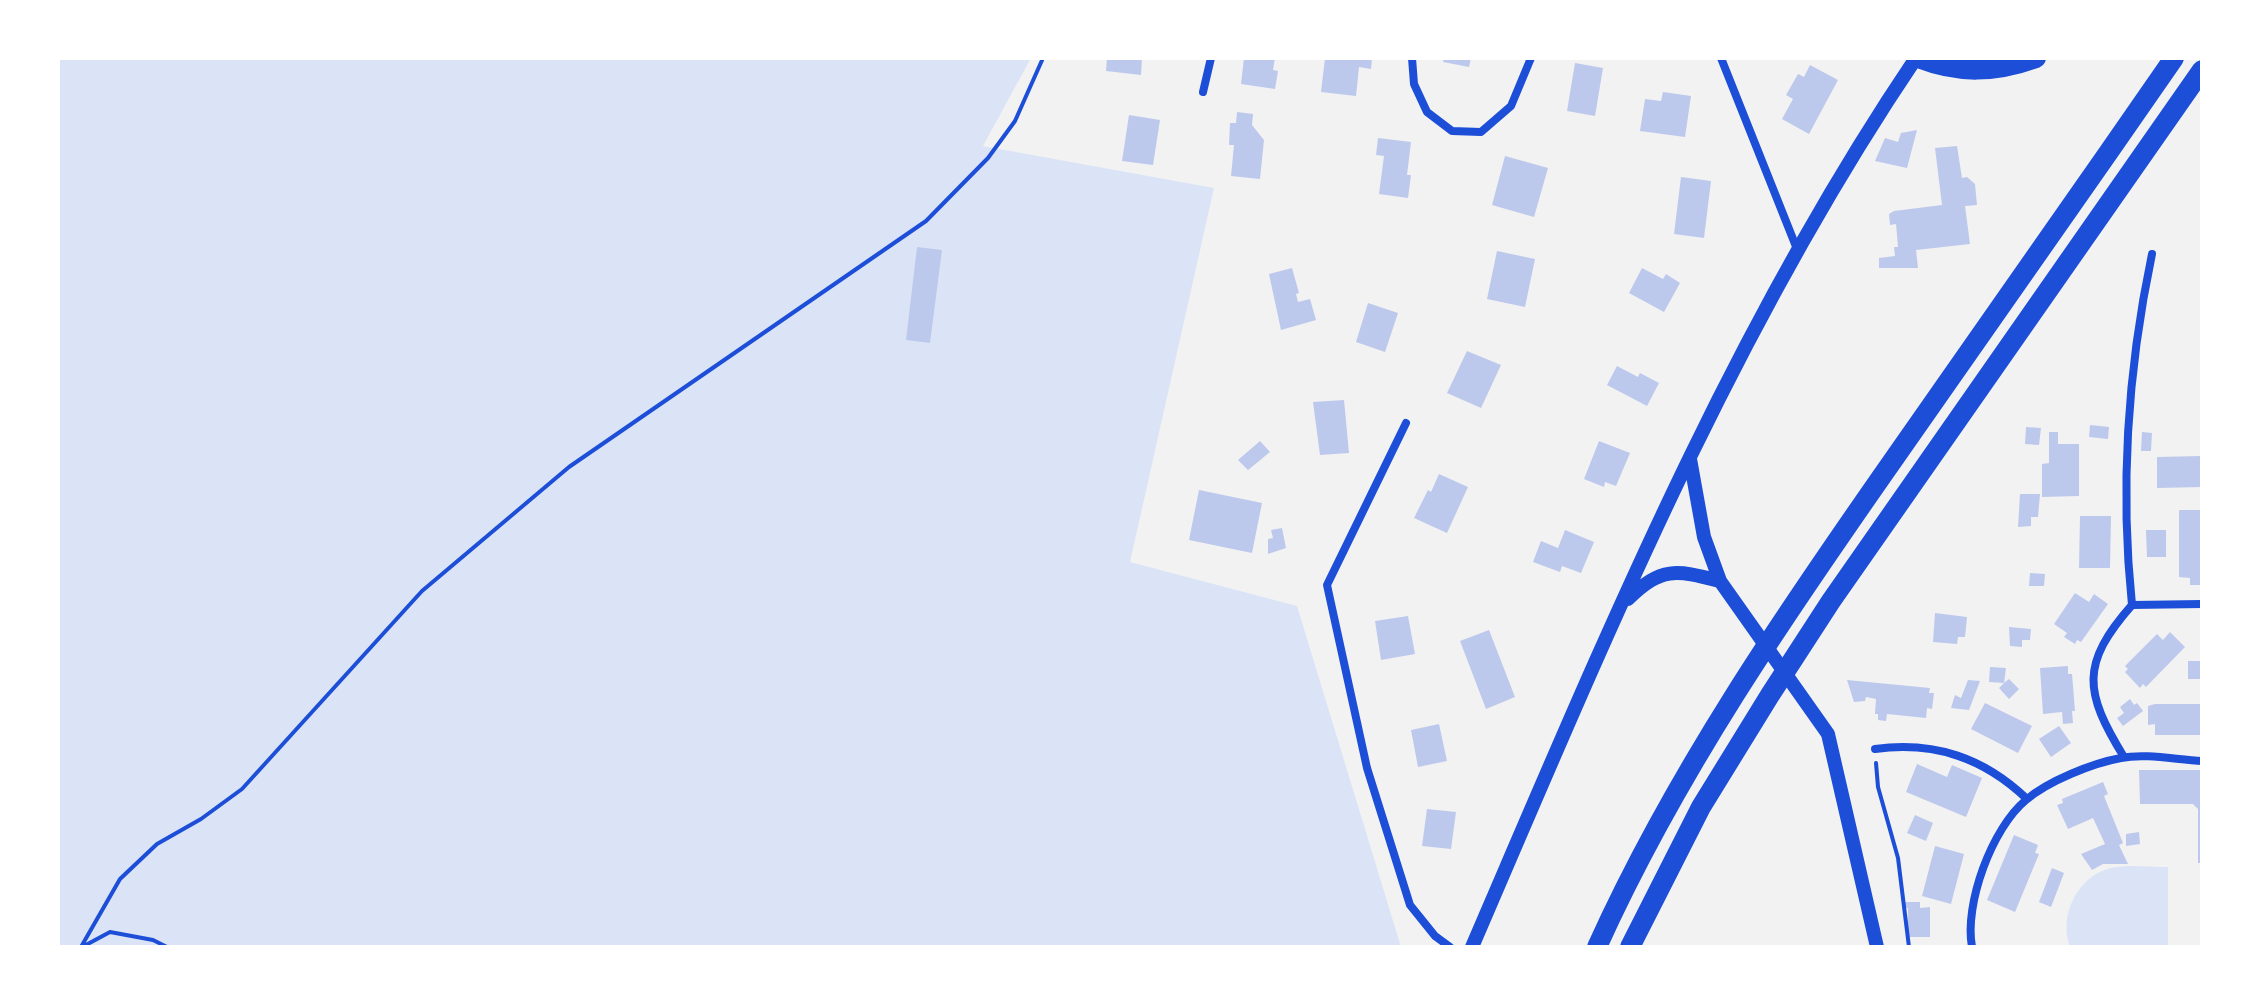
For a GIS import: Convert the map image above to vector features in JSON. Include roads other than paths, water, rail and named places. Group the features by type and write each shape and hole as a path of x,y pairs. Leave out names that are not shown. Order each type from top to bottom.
{"highway":[{"path":"1917,58 1945,69 1984,71 2036,58"},
{"path":"1597,947 1617,901 1670,802 1729,705 1846,528 2174,58"},
{"path":"1630,947 1701,807 1831,601 2202,70"}],"street":[{"path":"1203,92 1211,58"},
{"path":"1412,58 1414,84 1427,112 1452,131 1481,132 1511,106 1531,58"},
{"path":"1721,58 1797,249"},
{"path":"1472,947 1622,605 1690,459 1797,249 1860,141 1917,58"},
{"path":"2132,605 2128,563 2129,431 2138,322 2152,254"},
{"path":"1406,423 1327,585 1367,768 1410,905 1435,936 1450,947"},
{"path":"1690,459 1704,537 1720,581 1828,734 1877,947"},
{"path":"1622,605 1645,583 1660,575 1683,573 1720,581"},
{"path":"2124,757 2093,695 2096,657 2109,630 2132,605 2202,604"},
{"path":"1875,749 1936,750 1976,761 2010,782 2027,799"},
{"path":"1972,947 1976,890 1986,859 2000,833 2027,799 2082,768 2124,757 2202,761"}]}
